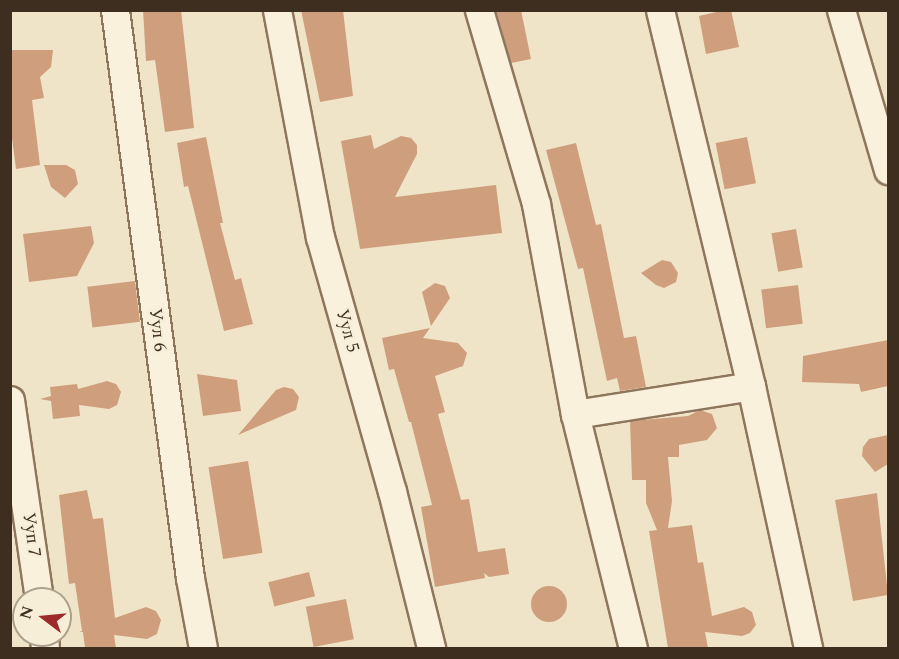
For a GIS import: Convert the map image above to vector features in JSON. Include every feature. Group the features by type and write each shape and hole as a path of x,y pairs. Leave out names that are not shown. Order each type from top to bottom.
{"street":[{"name":"Уул 6","path":"115,10 190,578 203,648"},
{"name":"Уул 5","path":"277,10 321,237 392,491 431,648"},
{"path":"479,10 536,204 575,414 633,648"},
{"path":"660,10 751,386 808,648"},
{"path":"841,10 888,170"},
{"path":"575,414 751,386"},
{"name":"Ууп 7","path":"10,400 37,587"}],"building":[{"path":"143,10 181,10 194,128 165,132 155,60 146,61"},
{"path":"301,10 343,10 353,96 320,102"},
{"path":"496,10 521,10 531,59 511,63"},
{"path":"731,10 739,47 706,54 699,16"},
{"path":"10,50 53,50 51,67 40,77 44,98 32,100 40,165 16,169 10,123"},
{"path":"371,135 374,149 401,136 411,138 417,145 417,154 395,197 496,185 502,233 360,249 341,141"},
{"path":"206,137 223,223 220,223 235,280 241,278 253,324 224,331 188,186 184,187 177,143"},
{"path":"747,137 756,183 725,189 716,143"},
{"path":"576,143 596,225 601,224 624,338 636,336 646,387 620,391 617,378 607,381 583,268 578,269 546,150"},
{"path":"44,165 66,165 75,170 78,184 65,198 51,187"},
{"path":"91,226 94,243 77,276 29,282 23,234"},
{"path":"796,229 803,267 778,272 771,233"},
{"path":"662,260 671,262 678,273 676,282 664,288 656,285 641,273"},
{"path":"135,281 140,322 92,328 87,287"},
{"path":"435,283 445,286 450,298 431,326 422,292"},
{"path":"798,285 803,324 766,328 761,290"},
{"path":"430,328 423,338 458,343 467,353 463,366 435,376 445,412 438,414 461,500 469,499 478,552 505,548 509,574 489,577 484,573 485,578 435,587 421,507 432,505 411,422 409,422 394,369 389,370 382,338"},
{"path":"888,340 888,386 861,392 859,384 802,382 803,356"},
{"path":"197,374 237,380 241,411 203,416"},
{"path":"107,381 116,384 121,392 117,405 109,409 79,405 80,416 53,419 51,401 40,399 51,396 50,387 77,384 78,389"},
{"path":"284,387 293,389 299,397 296,410 238,435 276,390"},
{"path":"700,410 712,414 717,428 707,440 679,445 679,457 668,457 672,501 668,528 692,525 698,563 703,562 712,616 744,607 752,612 756,625 750,633 742,636 705,632 708,648 668,648 649,531 657,530 646,503 646,480 632,480 630,421 688,416"},
{"path":"888,435 888,464 875,472 862,456 863,447 869,439"},
{"path":"248,461 263,553 223,559 208,467"},
{"path":"87,490 93,519 103,518 115,618 146,607 156,611 161,620 157,634 147,639 114,635 116,648 85,648 83,632 79,632 82,631 75,583 69,584 59,495"},
{"path":"877,493 888,595 853,601 835,500"},
{"path":"309,572 315,596 274,606 268,582"},
{"path":"549,586 562,591 567,604 562,617 549,622 536,617 531,604 536,591"},
{"path":"346,599 354,639 314,647 306,607"}]}
